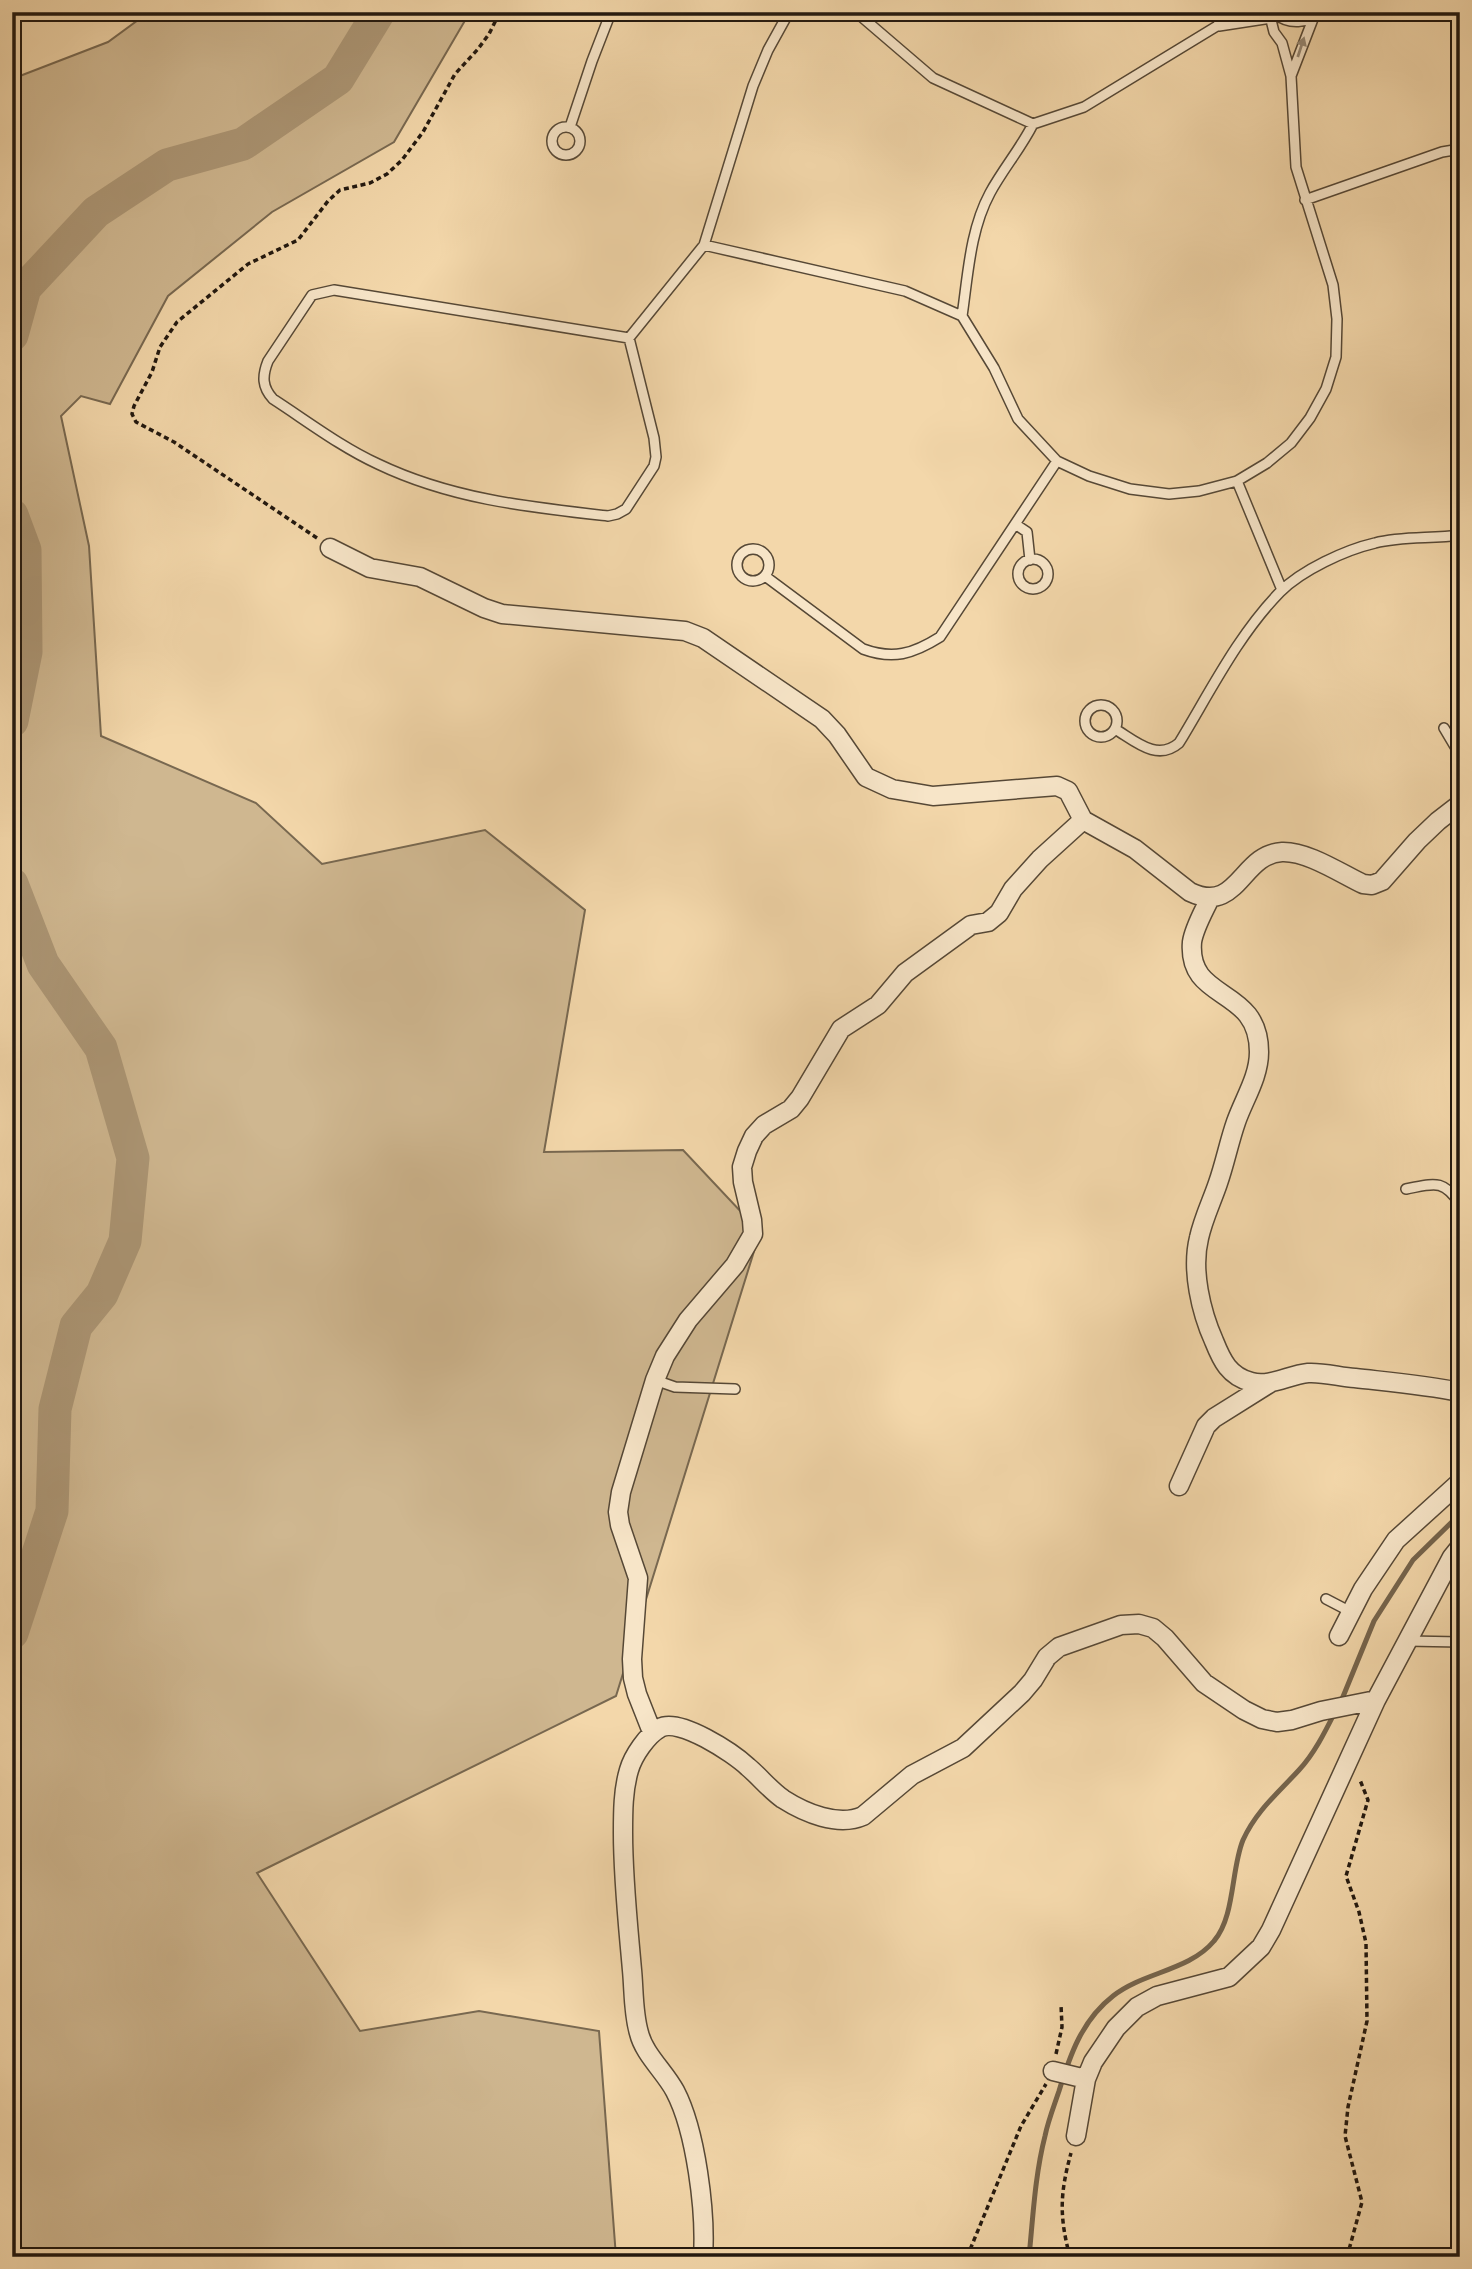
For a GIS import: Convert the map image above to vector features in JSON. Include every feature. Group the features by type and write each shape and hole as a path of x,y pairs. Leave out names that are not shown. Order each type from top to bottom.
{"street":[{"path":"330,548 370,568 391,574 420,577 502,614 685,631 703,638 822,719 837,735 866,777 892,789 933,796 1057,786 1068,791 1083,820 1135,849 1190,892 1210,898 1232,889 1252,866 1265,856 1280,852 1307,857 1363,884 1372,885 1382,881 1424,835 1460,804"},
{"path":"650,1727 637,1695 633,1668 638,1578 623,1538 618,1512 621,1492 664,1356 676,1337 736,1265 753,1234 742,1167 754,1136 764,1125 791,1109 800,1098 841,1029 877,1005 905,973 971,925 988,922 999,913 1013,889 1040,859 1083,820"},
{"path":"1210,898 1192,939 1192,952 1198,972 1203,981 1233,1000 1248,1014 1257,1036 1259,1053 1252,1085 1237,1120 1199,1239 1197,1270 1209,1332 1227,1370 1252,1382 1270,1383"},
{"path":"1178,1486 1206,1426 1214,1418 1270,1383 1287,1377 1309,1373 1460,1392"},
{"path":"1339,1636 1363,1588 1396,1541 1460,1482"},
{"path":"1076,2136 1083,2079 1105,2042 1137,2007 1157,1996 1229,1976 1261,1947 1376,1700 1452,1557 1460,1547"},
{"path":"703,2257 705,2234 701,2201 686,2120 677,2094 639,2034 623,1873 624,1798 629,1767 640,1748 660,1728 672,1724 687,1728 742,1762 782,1798 798,1807 827,1817 853,1820 863,1816 912,1775 963,1748 1021,1693 1033,1680 1047,1657 1059,1647 1121,1625 1139,1624 1153,1628 1204,1683 1262,1719 1292,1720 1376,1700"},
{"path":"1056,2072 1083,2079"}],"lane":[{"path":"570,127 611,12"},
{"path":"629,338 347,292 323,291 312,295 306,302 268,361 263,383 266,392 273,399 354,452 381,466 442,488 512,505 608,516 626,509 654,466 656,457 654,438 629,338 704,245 752,86 789,12"},
{"path":"856,12 933,78 1033,124 1084,107 1217,26 1231,12"},
{"path":"1217,26 1272,15 1289,22 1301,22 1313,19 1322,12"},
{"path":"1272,15 1274,32"},
{"path":"704,245 905,291 962,316 994,368 1018,419 1058,461 1089,476 1130,489 1168,494 1199,491 1237,481 1267,463 1291,443 1310,418 1326,389 1336,357 1337,319 1333,285 1296,167 1291,76 1282,43 1274,32 1256,17"},
{"path":"1291,76 1313,19"},
{"path":"962,316 978,222 989,195 1033,124"},
{"path":"1305,200 1442,152 1460,149"},
{"path":"765,576 863,649 880,655 921,649 940,637 1058,461"},
{"path":"1237,481 1282,590"},
{"path":"1015,524 1027,532 1030,560"},
{"path":"1115,729 1150,750 1160,752 1171,749 1179,743 1252,626 1282,590 1328,561 1375,543 1460,535"},
{"path":"1444,728 1460,755"},
{"path":"1406,1189 1443,1185 1460,1204"},
{"path":"655,1380 675,1387 735,1389"},
{"path":"1326,1599 1351,1612"},
{"path":"1408,1641 1460,1642"}],"path":[{"path":"330,548 186,450 136,422 132,414 134,406 152,372 160,347 177,323 248,264 298,240 328,201 340,190 370,183 387,174 402,160 419,139 455,74 478,50 500,12"},
{"path":"1347,2257 1362,2202 1345,2136 1348,2107 1367,2021 1367,2008 1366,1943 1359,1912 1346,1876 1368,1800 1348,1760"},
{"path":"967,2257 1021,2126 1056,2072 1062,2027 1061,2005"},
{"path":"1070,2257 1061,2210 1062,2183 1076,2136"}],"shaded area":[{"path":"149,12 470,12 394,142 272,212 168,296 110,404 81,396 61,416 89,546 101,736 256,803 322,864 485,830 585,910 544,1152 683,1150 760,1232 616,1696 257,1873 360,2031 479,2011 599,2031 616,2257 12,2257 12,79 108,42"}],"waterway":[{"path":"12,335 25,288 96,212 167,165 243,144 338,79 379,12"},
{"path":"12,515 25,550 26,652 12,721"},
{"path":"12,884 43,964 101,1048 133,1158 125,1241 102,1294 76,1326 55,1409 52,1511 12,1633"},
{"path":"1340,1704 1374,1621 1413,1560 1460,1514"},
{"path":"1029,2257 1035,2196 1046,2130 1078,2039 1093,2016 1113,1996 1125,1988 1192,1959 1214,1941 1226,1919 1239,1852 1248,1830 1268,1803 1310,1757 1335,1712"}]}
